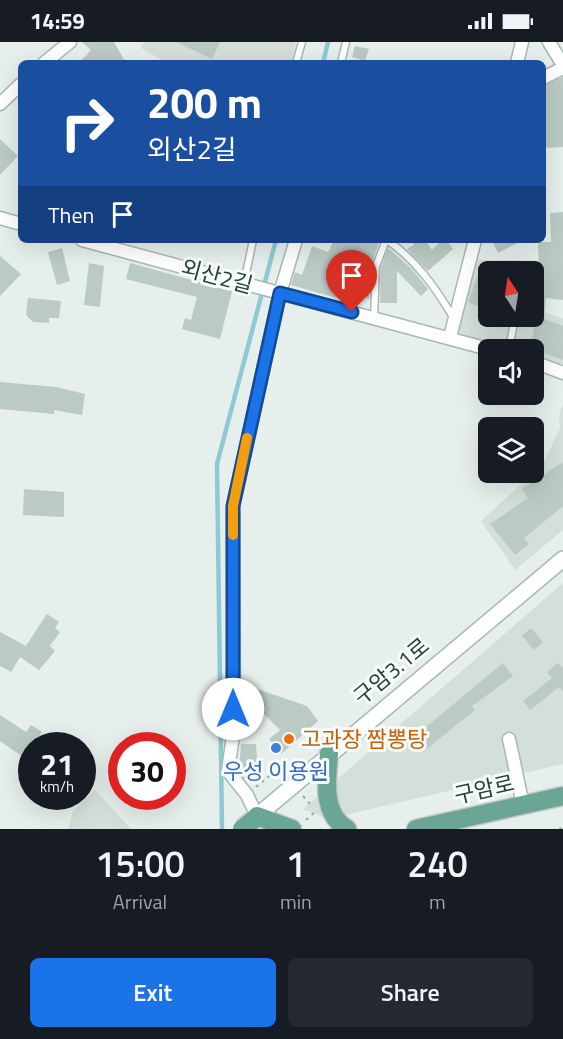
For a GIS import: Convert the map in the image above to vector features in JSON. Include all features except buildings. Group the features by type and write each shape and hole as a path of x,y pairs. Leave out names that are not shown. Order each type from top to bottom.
{"main road":[{"path":"329,753 327,802 332,813 348,829"},
{"name":"구암로","path":"416,829 563,796"},
{"path":"250,822 292,829"}],"street":[{"path":"48,60 70,42"},
{"path":"518,60 522,42"},
{"path":"546,76 563,67 549,42"},
{"path":"0,104 18,87"},
{"path":"0,218 18,223"},
{"name":"외산2길","path":"93,243 478,346"},
{"path":"250,822 247,795 228,771 234,729 233,506 276,292 295,243"},
{"path":"450,337 474,243"},
{"path":"544,366 563,373"},
{"name":"구암3.1로","path":"250,822 329,753 563,559"},
{"path":"509,739 523,805"}],"lane":[{"path":"297,60 302,42"},
{"path":"342,60 346,42"},
{"path":"249,284 253,243"},
{"path":"374,318 376,266 385,243"},
{"path":"390,243 408,255 436,289 455,320"}],"path":[{"path":"247,795 280,767"}],"shaded area":[{"path":"144,42 296,42 292,60 162,60 141,48"},
{"path":"478,260 521,260 478,261 478,327 544,327 544,312 563,319 563,380 544,373 544,339 478,339 478,348 454,345"},
{"path":"563,403 563,530 515,570 481,521 522,483 544,483 544,462 560,428 559,417"},
{"path":"563,583 563,764 328,819 303,809"},
{"path":"96,791 108,804 108,810 113,810 131,829 68,829 73,811 96,810"}],"waterway":[{"path":"324,60 328,42"},
{"path":"222,829 217,464 275,243"}],"slow traffic":[{"path":"233,535 233,506 247,438"}],"place":[{"name":"고과장 짬뽕탕","path":"289,739"},
{"name":"우성 이용원","path":"276,748"}],"route":[{"path":"233,709 233,506 280,293 352,312"}]}
